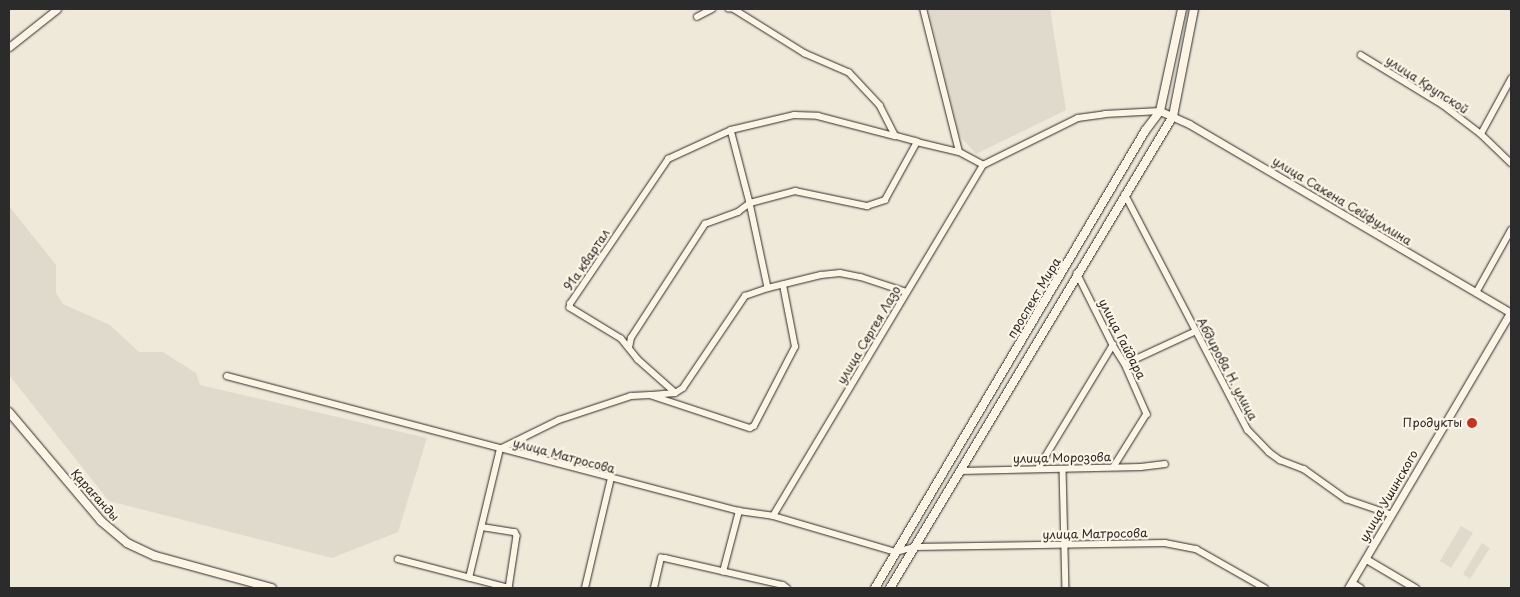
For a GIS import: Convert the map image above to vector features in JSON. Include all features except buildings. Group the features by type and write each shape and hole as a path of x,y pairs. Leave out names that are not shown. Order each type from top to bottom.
{"main road":[{"name":"проспект Мира","path":"875,588 1145,131 1160,111 1182,9"},
{"name":"проспект Мира","path":"890,588 1172,116 1194,9"},
{"name":"Қарағанды","path":"9,412 101,521 126,543 154,556 272,588"}],"street":[{"path":"9,47 57,9"},
{"path":"697,17 712,9"},
{"path":"728,9 733,9 804,54 849,73 880,106 895,136"},
{"path":"923,9 959,152"},
{"name":"улица Крупской","path":"1361,55 1443,105 1481,134 1511,163"},
{"path":"1481,134 1511,79"},
{"path":"768,288 750,203 731,130 794,115 818,116 959,152 983,165 1078,118 1104,114 1160,111"},
{"name":"улица Сакена Сейфуллина","path":"1160,111 1172,116 1511,313"},
{"name":"91а квартал","path":"629,348 611,331 570,308 570,304 668,159 731,130"},
{"path":"675,393 647,368 629,348 631,338 704,224 738,212 750,203 795,191 866,206 885,200 918,142"},
{"name":"улица Сергея Лазо","path":"773,516 983,165"},
{"name":"Абдирова Н. улица","path":"1125,194 1241,418 1269,452 1280,460 1304,469 1346,499 1390,514"},
{"path":"1476,292 1511,230"},
{"name":"улица Гайдара","path":"1077,273 1113,345 1125,364 1147,414 1114,467"},
{"path":"470,578 500,449 559,420 599,406 631,396 675,393 683,388 745,296 821,274 840,274 861,278 907,292"},
{"path":"650,395 750,428 754,426 795,347 783,285"},
{"name":"улица Ушинского","path":"1350,586 1390,514 1511,313"},
{"path":"1125,364 1196,331"},
{"path":"1039,468 1113,345"},
{"name":"улица Матросова","path":"227,376 739,511 773,516 896,552 915,547 1165,543 1196,549 1265,588"},
{"name":"улица Морозова","path":"960,470 1063,469 1165,464"},
{"path":"1063,469 1066,588"},
{"path":"585,588 611,478"},
{"path":"723,572 739,511"},
{"path":"398,559 509,588 517,536 514,532 482,527"},
{"path":"654,588 661,558 783,585 786,588"},
{"path":"1366,559 1415,588"},
{"path":"1350,586 1360,588"}],"shaded area":[{"path":"928,9 1050,9 1066,110 976,154 959,135"},
{"path":"9,206 56,265 56,293 63,304 110,325 139,352 163,352 196,373 200,385 427,438 398,532 332,558 109,501 9,375"},
{"path":"1461,526 1473,533 1451,568 1440,561"},
{"path":"1482,543 1490,548 1470,579 1463,574"}],"place":[{"name":"Продукты","path":"1472,423"}]}
